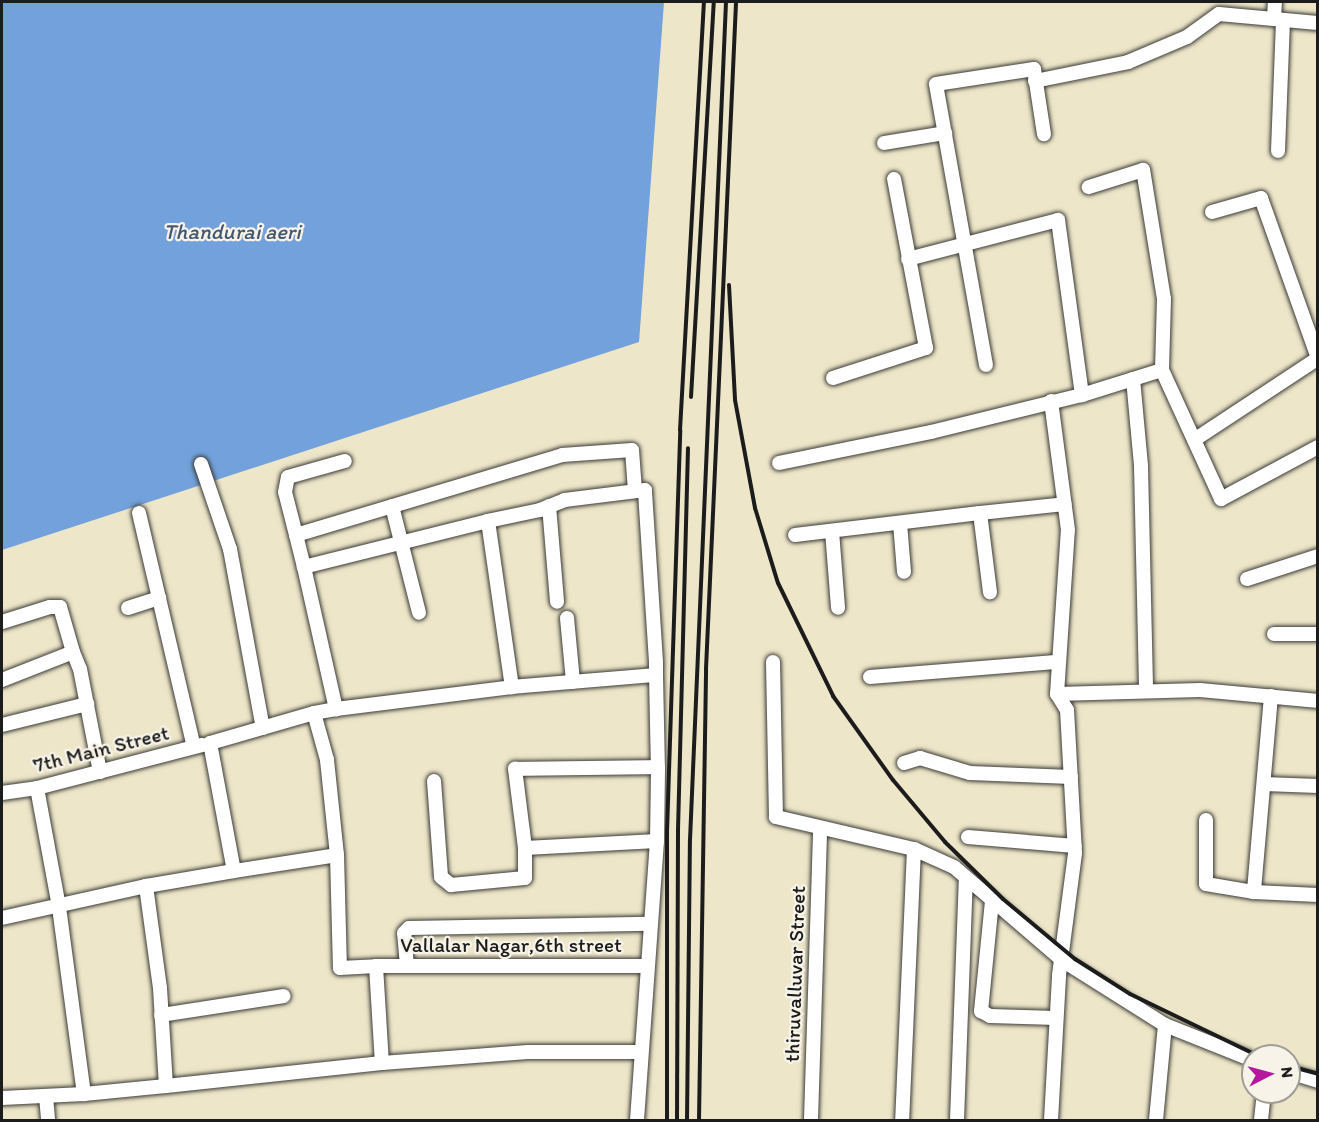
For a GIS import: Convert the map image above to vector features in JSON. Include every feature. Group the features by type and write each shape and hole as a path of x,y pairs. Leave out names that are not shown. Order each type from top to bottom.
{"street":[{"path":"1275,2 1279,20 1278,151"},
{"path":"1035,81 1128,62 1187,37 1218,14 1317,24"},
{"path":"986,365 936,84 1034,69 1044,134"},
{"path":"884,143 945,133"},
{"path":"1089,187 1143,170 1164,299 1162,370 1221,499 1317,447"},
{"path":"833,378 926,348 894,178"},
{"path":"1194,440 1317,358 1261,198 1212,212"},
{"path":"908,259 1058,220 1082,395"},
{"path":"779,463 931,432 1082,395 1162,370"},
{"path":"1133,379 1141,466 1146,692"},
{"path":"1051,401 1068,530 1057,694 1067,710 1075,846 1056,1018 1051,1120"},
{"path":"296,535 562,455 632,450 635,492"},
{"path":"336,709 285,492 288,477 345,461"},
{"path":"201,464 230,549 263,728"},
{"path":"304,567 566,500 645,490 656,675 658,767 657,841 646,966 638,1120"},
{"path":"795,535 1065,504"},
{"path":"392,506 403,542 418,613"},
{"path":"549,506 557,602"},
{"path":"139,513 194,747"},
{"path":"980,513 990,592"},
{"path":"488,521 512,687"},
{"path":"900,523 904,572"},
{"path":"832,531 838,609"},
{"path":"1247,579 1317,556"},
{"path":"128,608 159,598"},
{"path":"2,622 50,607 60,607 87,704 99,772"},
{"path":"567,618 573,682"},
{"path":"1274,634 1317,634"},
{"path":"2,680 74,652"},
{"path":"773,662 777,817 820,829 914,849 954,867 1062,960 1165,1025 1241,1055"},
{"path":"870,677 1058,662"},
{"name":"7th Main Street","path":"2,793 37,788 336,709 512,687 656,675"},
{"path":"1057,694 1200,690 1317,701"},
{"path":"1254,892 1271,696"},
{"path":"2,725 87,704"},
{"path":"2,918 146,886 337,855 327,760 314,713"},
{"path":"210,743 234,871"},
{"path":"904,763 921,758 970,773 1071,777"},
{"path":"434,781 444,882 451,885 520,881 527,872 515,769 658,767"},
{"path":"1264,784 1317,786"},
{"path":"37,788 59,907 84,1094"},
{"path":"1206,820 1206,884 1212,888 1317,895"},
{"name":"thiruvalluvar Street","path":"811,1120 820,829"},
{"path":"968,837 1075,846"},
{"path":"525,848 657,841"},
{"path":"902,1120 914,849"},
{"name":"Vallalar Nagar,6th street","path":"337,855 340,968 646,966"},
{"path":"957,1120 966,879"},
{"path":"146,886 161,1015 166,1086"},
{"path":"992,901 981,1011 990,1016 1056,1018"},
{"path":"407,966 404,933 409,928 650,924"},
{"path":"376,966 382,1063"},
{"path":"161,1015 284,996"},
{"path":"1156,1120 1165,1025"},
{"path":"2,1098 84,1094 382,1063 528,1052 641,1052"},
{"path":"1301,1076 1317,1081"},
{"path":"46,1096 48,1120"},
{"path":"1261,1120 1263,1104"}],"water":[{"name":"Thandurai aeri","path":"2,2 664,2 639,342 2,550"}],"railway":[{"path":"667,1120 667,831 680,430 704,2"},
{"path":"691,397 714,2"},
{"path":"687,1120 690,840 726,2"},
{"path":"699,1120 706,669 736,2"},
{"path":"729,285 735,400 755,508 778,583 833,696 893,780 945,842 1003,899 1075,959 1130,994 1241,1048"},
{"path":"677,1120 678,830 688,448"},
{"path":"1301,1069 1318,1074"}]}
